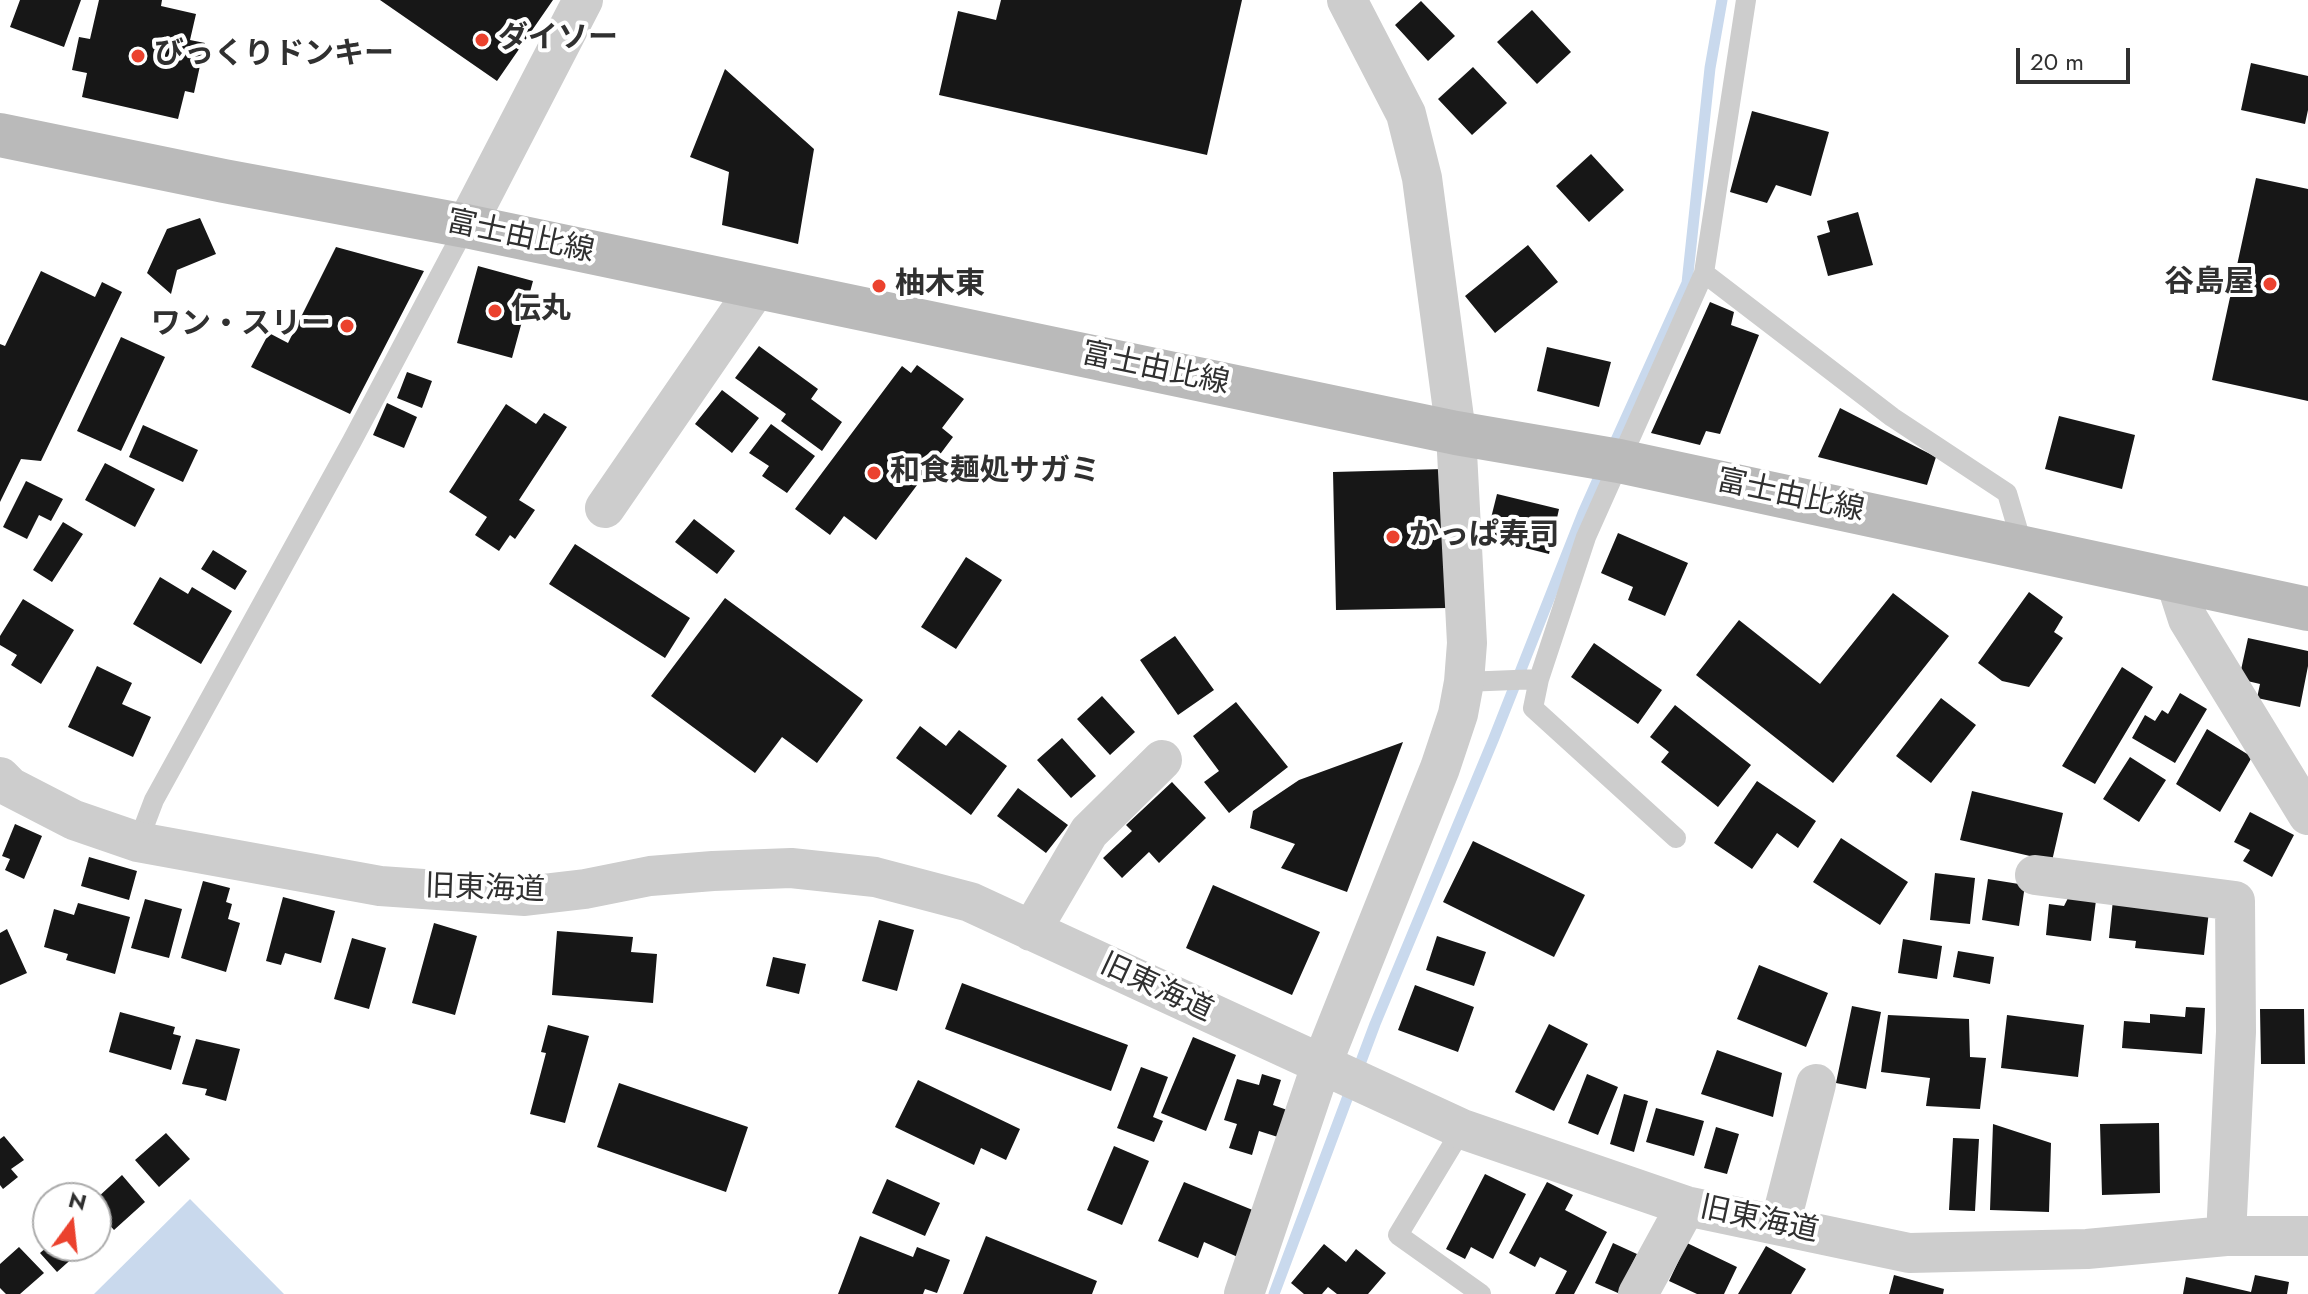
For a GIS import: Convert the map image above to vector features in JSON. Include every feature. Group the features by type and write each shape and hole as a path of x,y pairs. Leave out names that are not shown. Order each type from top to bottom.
{"main road":[{"name":"富士由比線","path":"0,135 466,226 1456,433 1619,461 2308,609"}],"street":[{"path":"466,226 583,0"},
{"path":"1244,1294 1458,714 1475,682 1467,643 1456,433 1419,165 1406,114 1347,0"},
{"path":"605,508 757,287"},
{"path":"2176,582 2188,619 2308,815"},
{"path":"1031,931 1089,832 1162,760"},
{"name":"旧東海道","path":"3,788 74,820 138,842 380,886 525,896 585,889 650,876 791,868 888,880 970,902 1462,1129 1686,1206 1909,1253 2087,1249 2226,1236 2308,1236"},
{"path":"2035,875 2235,901 2236,1032 2226,1236"},
{"path":"1780,1225 1816,1084"},
{"path":"1638,1294 1686,1206"}],"lane":[{"path":"1676,838 1533,708 1539,679 1586,537 1704,273 1746,0"},
{"path":"138,842 154,800 352,441 466,226"},
{"path":"1704,273 1892,417 2007,493 2023,547"},
{"path":"1475,682 1539,679"},
{"path":"1462,1129 1398,1235 1481,1294"}],"water":[{"path":"190,1199 284,1294 94,1294"}],"building":[{"path":"20,0 81,0 64,47 10,27"},
{"name":"びっくりドンキー","path":"99,0 162,0 161,6 196,14 190,40 205,43 194,93 185,91 178,119 82,97 87,73 72,70 79,37 90,39"},
{"name":"ダイソー","path":"380,0 553,0 497,81"},
{"path":"1001,0 1242,0 1207,155 939,95 958,11 996,20"},
{"path":"1421,1 1455,36 1428,61 1395,25"},
{"path":"1532,10 1571,52 1537,84 1497,42"},
{"path":"2251,63 2308,76 2305,124 2241,110"},
{"path":"1473,67 1507,103 1472,135 1438,99"},
{"path":"725,69 814,149 798,244 722,225 729,172 690,157"},
{"path":"1752,111 1829,132 1811,196 1776,185 1767,203 1730,192"},
{"path":"1591,154 1624,190 1589,222 1556,186"},
{"name":"谷島屋","path":"2256,178 2308,189 2308,401 2212,380"},
{"path":"1858,212 1873,265 1828,276 1817,236 1830,232 1827,221"},
{"path":"200,218 216,254 177,270 171,294 147,273 167,229"},
{"path":"1528,245 1558,282 1495,333 1465,296"},
{"path":"336,247 424,271 350,414 251,367 269,333 288,343"},
{"path":"478,266 533,281 512,358 457,343"},
{"path":"41,271 95,297 102,282 122,292 41,461 21,459 0,502 0,344 5,346"},
{"path":"1710,302 1734,312 1731,325 1759,335 1720,434 1706,431 1700,445 1651,433"},
{"path":"121,337 165,357 121,451 77,431"},
{"path":"759,346 818,389 811,399 842,422 822,451 781,421 786,414 735,378"},
{"path":"1547,347 1611,362 1599,407 1537,391"},
{"name":"和食麺処サガミ","path":"917,365 964,399 942,428 953,437 876,540 844,516 830,535 795,509 902,366 911,373"},
{"path":"407,372 432,381 422,408 397,398"},
{"path":"722,390 759,418 732,453 695,424"},
{"path":"387,403 417,417 404,448 373,435"},
{"path":"506,404 536,424 544,413 567,427 519,500 535,510 515,539 510,535 499,551 475,535 487,517 449,492"},
{"path":"1840,408 1936,457 1927,485 1818,457"},
{"path":"2059,416 2135,435 2122,489 2045,469"},
{"path":"771,424 815,456 787,493 762,476 769,466 749,453"},
{"path":"143,425 198,450 183,482 129,457"},
{"path":"105,463 155,489 135,527 85,500"},
{"path":"1444,469 1447,608 1336,610 1333,472"},
{"path":"26,481 63,499 51,521 39,515 27,539 3,527"},
{"path":"1497,494 1559,509 1549,554 1486,538"},
{"path":"694,519 735,551 717,574 675,542"},
{"path":"63,522 83,534 52,582 33,570"},
{"path":"1618,533 1688,563 1665,616 1628,600 1633,587 1601,573"},
{"path":"575,544 690,618 665,658 549,584"},
{"path":"213,550 247,571 235,590 201,569"},
{"path":"966,557 1002,580 956,649 921,627"},
{"path":"160,577 188,594 192,587 232,611 201,664 133,624"},
{"path":"2029,592 2063,617 2054,632 2063,638 2029,687 2002,681 1978,663"},
{"path":"1893,593 1949,636 1833,783 1696,675 1739,620 1820,684"},
{"path":"725,598 863,700 817,763 782,737 755,773 651,696"},
{"path":"23,599 74,630 41,684 11,665 17,655 0,645 0,636"},
{"path":"1175,636 1214,690 1178,715 1140,660"},
{"path":"2248,638 2308,651 2300,707 2257,698 2260,684 2239,679"},
{"path":"1594,643 1662,690 1638,724 1571,677"},
{"path":"97,666 132,683 122,704 151,717 133,757 68,727"},
{"path":"2122,667 2153,687 2095,784 2062,766"},
{"path":"2180,693 2207,709 2175,763 2132,738 2145,715 2155,721 2162,710 2168,714"},
{"path":"1102,696 1135,732 1110,755 1077,719"},
{"path":"1941,698 1976,725 1931,783 1896,756"},
{"path":"1236,702 1288,767 1229,813 1204,782 1219,771 1193,736"},
{"path":"1675,705 1751,765 1718,807 1661,762 1669,752 1650,737"},
{"path":"920,726 946,746 959,730 1007,766 971,815 896,758"},
{"path":"2207,729 2252,757 2220,812 2176,784"},
{"path":"1062,738 1096,776 1071,798 1037,760"},
{"path":"1403,742 1347,892 1281,868 1295,844 1250,828 1253,811 1299,780"},
{"path":"2130,757 2166,780 2139,822 2103,799"},
{"path":"1757,781 1816,821 1798,848 1777,833 1752,869 1714,843"},
{"path":"1172,782 1206,818 1159,863 1149,852 1122,878 1103,858 1132,831 1126,825"},
{"path":"1018,788 1068,825 1046,853 997,816"},
{"path":"1972,791 2063,813 2052,861 1960,840"},
{"path":"2250,812 2294,835 2272,877 2243,861 2250,850 2234,842"},
{"path":"15,824 42,836 24,879 5,870 10,859 2,856"},
{"path":"1841,838 1908,882 1880,925 1813,882"},
{"path":"1473,841 1585,895 1554,957 1443,902"},
{"path":"89,857 137,871 129,900 81,886"},
{"path":"1935,873 1975,878 1970,924 1930,920"},
{"path":"1988,879 2025,885 2019,926 1982,920"},
{"path":"203,881 230,888 226,902 232,904 228,919 240,923 226,972 181,958"},
{"path":"1213,885 1320,932 1292,995 1186,948"},
{"path":"2069,896 2096,900 2091,941 2046,935 2049,904 2064,906"},
{"path":"283,897 335,911 321,963 285,953 281,965 266,961"},
{"path":"145,899 182,909 169,958 131,948"},
{"path":"2113,900 2209,911 2204,955 2135,948 2136,941 2109,938"},
{"path":"78,903 130,917 115,974 66,960 68,954 44,947 54,909 74,915"},
{"path":"879,920 914,930 897,991 862,981"},
{"path":"434,923 477,936 455,1015 412,1003"},
{"path":"7,929 27,973 0,985 0,933"},
{"path":"557,931 633,937 631,952 657,954 653,1003 552,995"},
{"path":"1437,936 1486,952 1474,986 1426,970"},
{"path":"352,938 386,948 369,1009 334,999"},
{"path":"1903,939 1942,946 1937,979 1898,973"},
{"path":"1958,951 1994,957 1990,984 1953,977"},
{"path":"773,957 806,964 799,994 766,986"},
{"path":"1759,965 1828,993 1806,1047 1737,1019"},
{"path":"962,983 1128,1045 1111,1091 945,1029"},
{"path":"1415,985 1474,1007 1458,1052 1398,1030"},
{"path":"1852,1006 1881,1012 1866,1089 1836,1083"},
{"path":"2186,1007 2205,1008 2202,1054 2122,1048 2124,1021 2150,1023 2150,1014 2185,1017"},
{"path":"2260,1009 2304,1009 2305,1064 2261,1064"},
{"path":"120,1012 175,1027 173,1034 181,1036 171,1070 109,1052"},
{"path":"1888,1015 1969,1019 1970,1057 1986,1058 1980,1109 1926,1106 1930,1078 1881,1072"},
{"path":"2007,1015 2084,1025 2078,1077 2001,1068"},
{"path":"1549,1024 1588,1044 1554,1111 1515,1092"},
{"path":"548,1025 589,1036 565,1123 530,1114 546,1053 541,1052"},
{"path":"1193,1037 1236,1055 1206,1131 1161,1113"},
{"path":"196,1039 240,1049 226,1101 205,1095 207,1089 182,1084"},
{"path":"1717,1050 1782,1073 1773,1117 1701,1094"},
{"path":"1141,1067 1168,1077 1153,1117 1163,1121 1154,1142 1117,1128"},
{"path":"1262,1074 1281,1080 1273,1105 1290,1111 1281,1138 1259,1131 1252,1155 1229,1148 1237,1124 1224,1120 1237,1079 1259,1085"},
{"path":"1587,1074 1618,1087 1598,1135 1568,1123"},
{"path":"918,1080 1020,1129 1006,1160 981,1148 974,1165 895,1127"},
{"path":"619,1083 748,1127 726,1192 597,1147"},
{"path":"1624,1094 1648,1101 1634,1152 1610,1144"},
{"path":"1656,1108 1704,1121 1694,1156 1646,1142"},
{"path":"2159,1123 2160,1193 2102,1195 2100,1124"},
{"path":"1993,1124 2051,1143 2049,1212 1990,1210"},
{"path":"1716,1127 1739,1134 1727,1174 1704,1168"},
{"path":"166,1133 190,1159 159,1187 135,1160"},
{"path":"4,1136 24,1160 11,1169 18,1177 3,1189 0,1185 0,1139"},
{"path":"1953,1138 1979,1139 1975,1211 1949,1210"},
{"path":"1114,1146 1149,1161 1122,1225 1087,1210"},
{"path":"1485,1174 1526,1194 1493,1259 1471,1247 1465,1259 1446,1249"},
{"path":"122,1175 145,1202 114,1230 112,1228 112,1184"},
{"path":"887,1179 940,1203 925,1236 872,1213"},
{"path":"1184,1182 1260,1213 1240,1258 1204,1242 1198,1258 1158,1241"},
{"path":"1547,1182 1573,1195 1565,1210 1607,1232 1574,1294 1555,1294 1567,1271 1540,1257 1535,1267 1509,1253"},
{"path":"860,1236 913,1257 917,1247 950,1260 937,1293 925,1289 923,1294 838,1294"},
{"path":"986,1236 1097,1281 1092,1294 963,1294"},
{"path":"1613,1243 1637,1254 1618,1293 1595,1283"},
{"path":"1687,1243 1737,1267 1724,1294 1697,1294 1669,1281"},
{"path":"1324,1244 1346,1262 1356,1249 1386,1273 1368,1294 1337,1294 1328,1287 1322,1294 1304,1294 1291,1283"},
{"path":"1766,1246 1806,1269 1791,1294 1738,1294"},
{"path":"19,1247 44,1273 20,1294 6,1294 0,1288 0,1264"},
{"path":"48,1262 68,1262 57,1272"},
{"path":"1894,1275 1944,1289 1943,1294 1889,1294"},
{"path":"2255,1275 2289,1282 2287,1294 2183,1294 2186,1277 2251,1292"}],"waterway":[{"path":"1612,449 1687,283 1710,68 1722,0"},
{"path":"1274,1294 1375,1024 1603,468"}],"place":[{"name":"ダイソー","path":"482,40"},
{"name":"びっくりドンキー","path":"138,56"},
{"name":"谷島屋","path":"2270,284"},
{"name":"柚木東","path":"879,286"},
{"name":"伝丸","path":"495,311"},
{"name":"ワン・スリー","path":"347,326"},
{"name":"和食麺処サガミ","path":"874,473"},
{"name":"かっぱ寿司","path":"1393,537"}]}
